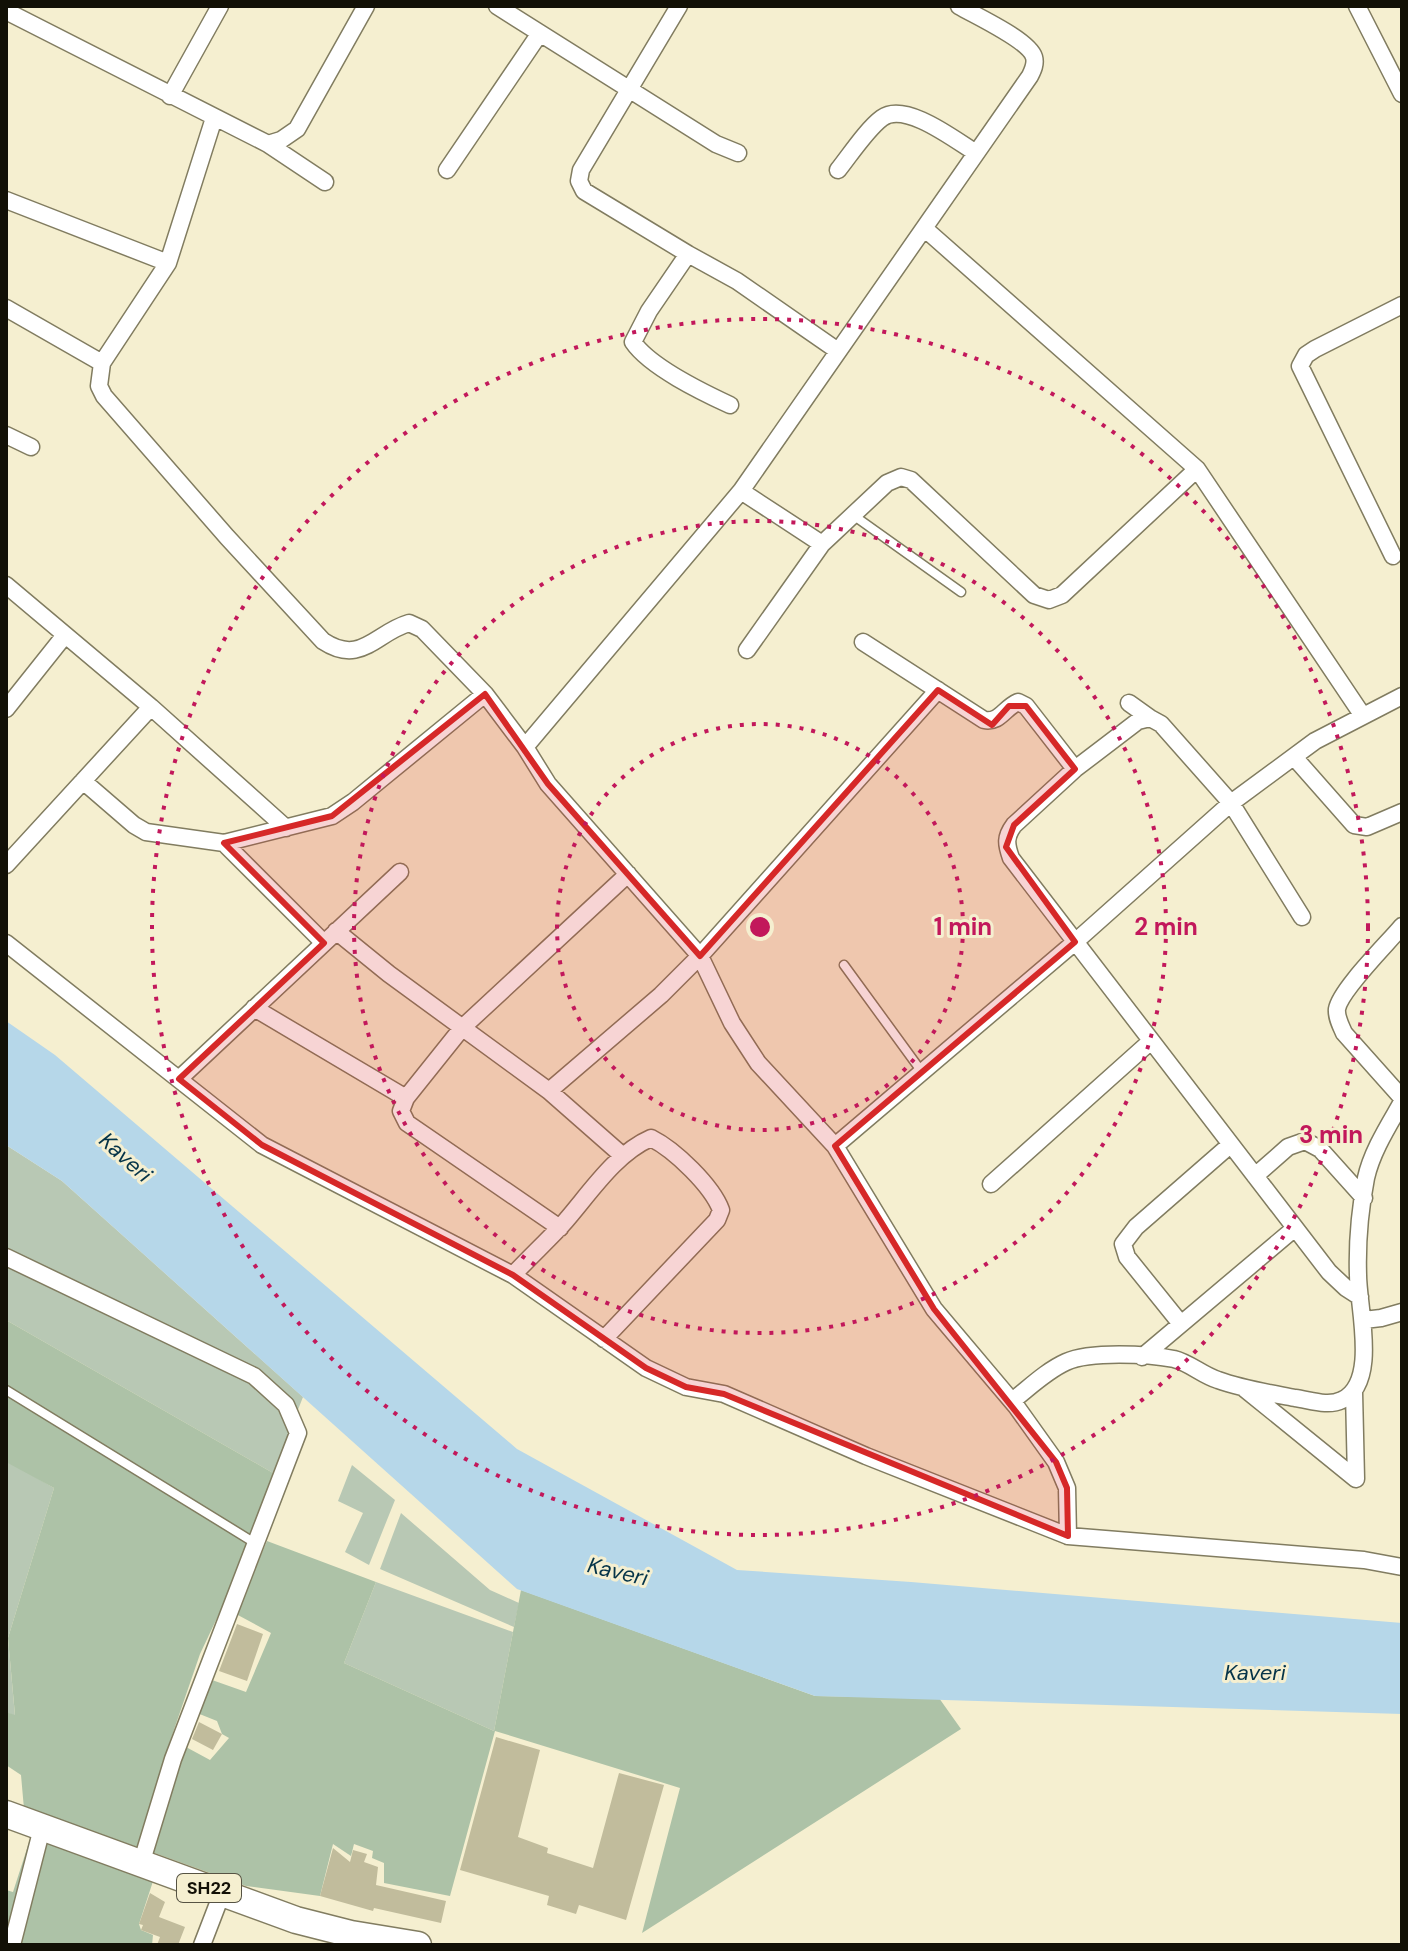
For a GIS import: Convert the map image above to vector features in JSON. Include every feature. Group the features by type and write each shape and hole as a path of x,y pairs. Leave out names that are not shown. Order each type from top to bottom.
{"main road":[{"name":"SH22","path":"6,1814 350,1939 418,1945"}],"street":[{"path":"170,96 220,6"},
{"path":"268,144 281,140 297,129 366,6"},
{"path":"497,6 716,144 738,153"},
{"path":"679,6 581,170 579,181 584,191 737,281 838,351"},
{"path":"525,747 741,491 1030,76 1035,66 1034,55 1025,44 959,6"},
{"path":"1357,6 1402,94"},
{"path":"6,11 268,144 325,182"},
{"path":"447,170 540,33"},
{"path":"838,170 881,118 892,113 902,112 918,118 976,153"},
{"path":"214,118 168,263 102,363 99,386 104,396 323,641 335,649 349,651 367,647 395,627 409,623 422,629 485,694 548,784 700,956 732,1023 758,1063 835,1146 934,1309 1012,1401 1056,1462 1067,1488 1068,1536"},
{"path":"6,200 168,263"},
{"path":"924,228 1197,469 1363,716"},
{"path":"688,254 649,311 633,342 646,356 730,405"},
{"path":"1393,556 1300,366 1306,355 1315,349 1402,305"},
{"path":"6,308 102,363"},
{"path":"6,435 31,447"},
{"path":"747,650 822,544 887,483 901,477 911,480 1034,595 1049,600 1062,595 1197,469"},
{"path":"741,491 822,544"},
{"path":"6,585 151,707 286,828"},
{"path":"6,709 65,635"},
{"path":"863,642 984,720 998,719 1009,706 1018,702 1026,706 1075,769"},
{"path":"549,1091 661,995 700,956 938,690"},
{"path":"83,781 146,832 224,843 332,816 485,694"},
{"path":"835,1146 1075,942 1231,803 1315,741 1402,696"},
{"path":"1129,703 1161,724 1231,803 1302,917"},
{"path":"6,865 151,707"},
{"path":"1150,718 1138,721 1075,769 1014,825 1006,835 1006,847 1011,858 1329,1272 1360,1297"},
{"path":"1294,757 1354,825 1367,827 1402,812"},
{"path":"224,843 330,937 549,1091 623,1156"},
{"path":"179,1079 400,872"},
{"path":"560,1228 407,1123 401,1111 406,1098 462,1028 628,874"},
{"path":"1243,1388 1356,1479 1354,1392 1361,1377 1364,1320 1358,1251 1366,1176 1402,1100 1344,1033 1337,1009 1343,995 1402,926"},
{"path":"6,943 262,1145 513,1275 646,1368 686,1387 724,1394 866,1456 1068,1536 1364,1560 1402,1567"},
{"path":"254,1008 406,1098"},
{"path":"991,1184 1151,1041"},
{"path":"513,1275 560,1228 623,1156 637,1144 651,1138 664,1144 715,1195 721,1210 717,1220 604,1339"},
{"path":"1255,1176 1288,1147 1305,1141 1320,1149 1364,1198"},
{"path":"1181,1324 1127,1257 1123,1244 1136,1227 1230,1145"},
{"path":"1142,1357 1295,1228"},
{"path":"6,1257 254,1376 286,1405 298,1433 173,1759 141,1864"},
{"path":"1364,1320 1402,1312"},
{"path":"1012,1401 1053,1368 1070,1360 1093,1356 1173,1359 1214,1379 1243,1388 1324,1403 1340,1401 1354,1392"},
{"path":"12,1945 42,1828"},
{"path":"202,1945 222,1893"}],"lane":[{"path":"853,515 961,592"},
{"path":"844,965 922,1072"},
{"path":"6,1390 255,1543"}],"highlighted area":[{"path":"938,690 992,725 1009,706 1026,706 1075,769 1014,825 1006,847 1075,942 835,1146 934,1309 1056,1462 1067,1488 1068,1536 724,1394 686,1387 646,1368 513,1275 262,1145 179,1079 324,943 224,843 332,816 485,694 548,784 700,956"}],"green space":[{"path":"6,1145 62,1181 303,1397 273,1473 6,1320"},
{"path":"6,1320 273,1473 226,1599 200,1654 167,1750 143,1849 24,1809 21,1775 6,1765 6,1712 15,1715 8,1638 54,1488 6,1462"},
{"path":"6,1460 54,1488 8,1638 15,1716 6,1712"},
{"path":"352,1465 395,1500 369,1565 345,1552 363,1513 338,1501"},
{"path":"401,1513 490,1590 519,1603 514,1627 380,1569"},
{"path":"267,1541 376,1582 344,1663 494,1731 521,1590 815,1696 939,1698 961,1729 642,1933 680,1788 495,1731 450,1896 384,1883 384,1863 372,1858 373,1851 354,1844 351,1856 333,1844 320,1896 246,1886 149,1851 186,1747 210,1760 229,1738 222,1734 217,1721 197,1713 212,1680 246,1692 271,1633 236,1614"},
{"path":"376,1582 513,1632 494,1731 344,1663"},
{"path":"33,1830 157,1869 139,1924 141,1930 153,1935 152,1945 6,1945 6,1890 13,1892"}],"water":[{"name":"Kaveri","path":"6,1021 55,1055 517,1449 737,1570 1402,1623 1402,1714 815,1696 517,1589 62,1181 6,1145"}],"building":[{"path":"237,1624 263,1634 247,1681 219,1671"},
{"path":"199,1722 222,1734 213,1750 192,1739"},
{"path":"496,1737 540,1750 518,1837 548,1848 547,1853 593,1868 619,1773 664,1785 626,1920 579,1905 576,1914 547,1905 549,1896 460,1870"},
{"path":"333,1848 350,1862 353,1850 367,1854 364,1862 378,1867 376,1885 446,1901 441,1923 374,1908 373,1911 320,1896"},
{"path":"150,1893 165,1902 159,1917 185,1927 178,1945 157,1945 160,1937 141,1930 143,1925 139,1924"}]}
